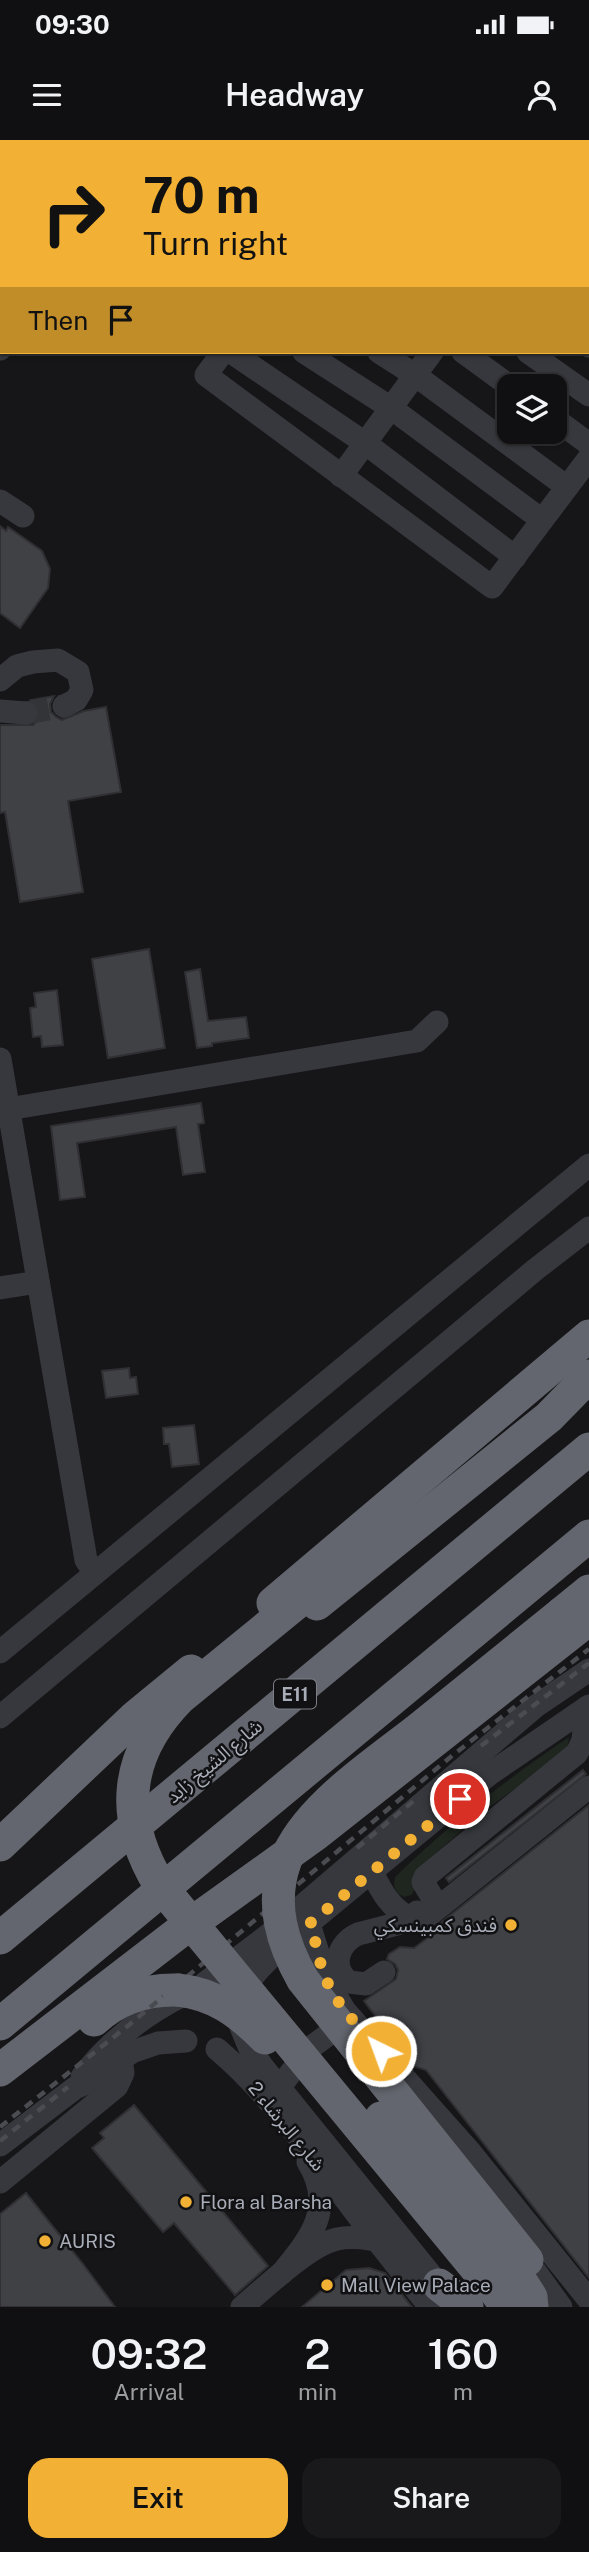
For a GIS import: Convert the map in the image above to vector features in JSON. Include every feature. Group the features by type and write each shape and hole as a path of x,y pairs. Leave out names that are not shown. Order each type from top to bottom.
{"highway":[{"path":"0,1844 135,1717 358,1534 588,1337"},
{"path":"508,2307 159,1884 141,1850 132,1812 133,1787 138,1761 148,1738 162,1716 180,1698 549,1417 589,1374"},
{"name":"شارع الشيخ زايد","path":"0,1938 589,1449"},
{"path":"0,2024 589,1536"},
{"path":"0,2070 118,1977 316,1834 575,1616 589,1591"},
{"path":"314,1598 179,1722 160,1753 154,1770 150,1797 155,1842 171,1875 524,2286 531,2297 532,2307"},
{"path":"527,2260 303,1980 282,1935 278,1910 279,1886 294,1842 328,1804 575,1616"},
{"path":"0,2097 111,2006 144,1993 189,1989 209,1996 242,2015 393,2167"},
{"path":"442,2300 467,2307"}],"street":[{"path":"222,354 206,376 492,587 589,458"},
{"path":"234,354 365,443 515,557"},
{"path":"307,354 390,408 542,520"},
{"path":"382,354 415,375 567,487"},
{"path":"341,476 431,354"},
{"path":"466,354 497,377"},
{"path":"531,354 589,395"},
{"path":"567,428 589,444"},
{"path":"0,501 23,516"},
{"path":"0,680 17,666 58,660 78,672 82,690 76,700 64,706"},
{"path":"0,711 26,713"},
{"path":"8,1108 417,1041 437,1022"},
{"path":"0,1059 86,1560 95,1573"},
{"path":"0,1652 589,1165"},
{"path":"0,1717 589,1228"},
{"path":"0,1288 38,1282"},
{"path":"75,2088 117,2038 150,2013 267,1936 536,1706 589,1670"},
{"path":"236,1996 267,1960 372,1871 523,1749 588,1702"},
{"path":"432,1897 423,1882 425,1877 577,1753 583,1740 588,1702"},
{"path":"413,1920 417,1910 432,1897 589,1769"},
{"path":"384,1972 366,1984 349,1982 339,1969 341,1948 358,1934 428,1916 589,1787"},
{"path":"372,1871 390,1904 413,1920"},
{"path":"309,1924 327,1981 351,2018 471,2153 589,2300"},
{"path":"222,1986 236,1996 243,2011 241,2027 232,2042 217,2049 200,2049 186,2041 177,2027 176,2010 189,1989 222,1986"},
{"path":"279,2088 310,2048 351,2018"},
{"name":"شارع البرشاء 2","path":"241,2027 250,2049 442,2300"},
{"path":"5,2178 8,2138 75,2088 93,2080 132,2052 158,2043 186,2041"},
{"name":"شارع البرشاء 2","path":"217,2049 280,2114 376,2240 442,2300"},
{"path":"5,2178 117,2086 123,2073 121,2059"},
{"path":"280,2114 314,2174 320,2202 314,2230 282,2273"},
{"path":"242,2307 282,2273 331,2241 348,2237 376,2240"},
{"path":"527,2260 561,2307"}],"shaded area":[{"path":"569,1737 568,1745 560,1757 485,1810 418,1869 415,1889 411,1895 404,1897 397,1893 395,1877 415,1858 500,1786"}],"building":[{"path":"0,526 6,531 8,527 42,551 50,569 48,588 20,628 0,613"},
{"path":"54,696 50,704 51,712 62,720 84,711 106,707 121,792 68,801 83,892 20,902 5,812 0,813 0,725 33,725 40,713 38,706 31,700"},
{"path":"149,949 165,1048 108,1058 92,959"},
{"path":"200,969 208,1021 246,1017 249,1038 197,1048 185,972"},
{"path":"57,990 63,1045 42,1047 41,1036 33,1037 30,1008 36,1007 34,993"},
{"path":"201,1103 204,1123 198,1124 205,1172 183,1175 176,1127 77,1143 85,1197 60,1200 51,1126"},
{"path":"129,1368 130,1378 136,1377 138,1394 106,1398 102,1371"},
{"path":"194,1425 199,1464 172,1467 169,1444 164,1444 163,1428"},
{"path":"583,1770 586,1774 449,1882 446,1878"},
{"path":"589,1805 589,2278 426,2070 413,2066 364,2001 396,1979 398,1970 395,1964 387,1959 389,1954 400,1947 414,1948 437,1931 434,1928"},
{"name":"Flora al Barsha","path":"134,2105 268,2266 235,2295 174,2223 163,2232 92,2148 104,2138 100,2133"},
{"path":"26,2193 115,2307 0,2307 0,2214"},
{"path":"369,2268 385,2273 412,2307 302,2307 346,2270"}],"tunnel":[{"path":"26,713 64,706"}],"railway":[{"path":"0,2127 129,2025 453,1755 589,1649"},
{"path":"481,1746 589,1663"},
{"path":"357,1848 416,1799"},
{"path":"0,2141 68,2087"}],"place":[{"name":"فندق كمبينسكي","path":"511,1925"},
{"name":"Flora al Barsha","path":"186,2202"},
{"name":"AURIS","path":"45,2241"},
{"name":"Mall View Palace","path":"327,2285"}],"route":[{"path":"381,2051 351,2018 332,1991 322,1970 309,1924 460,1799"}]}
